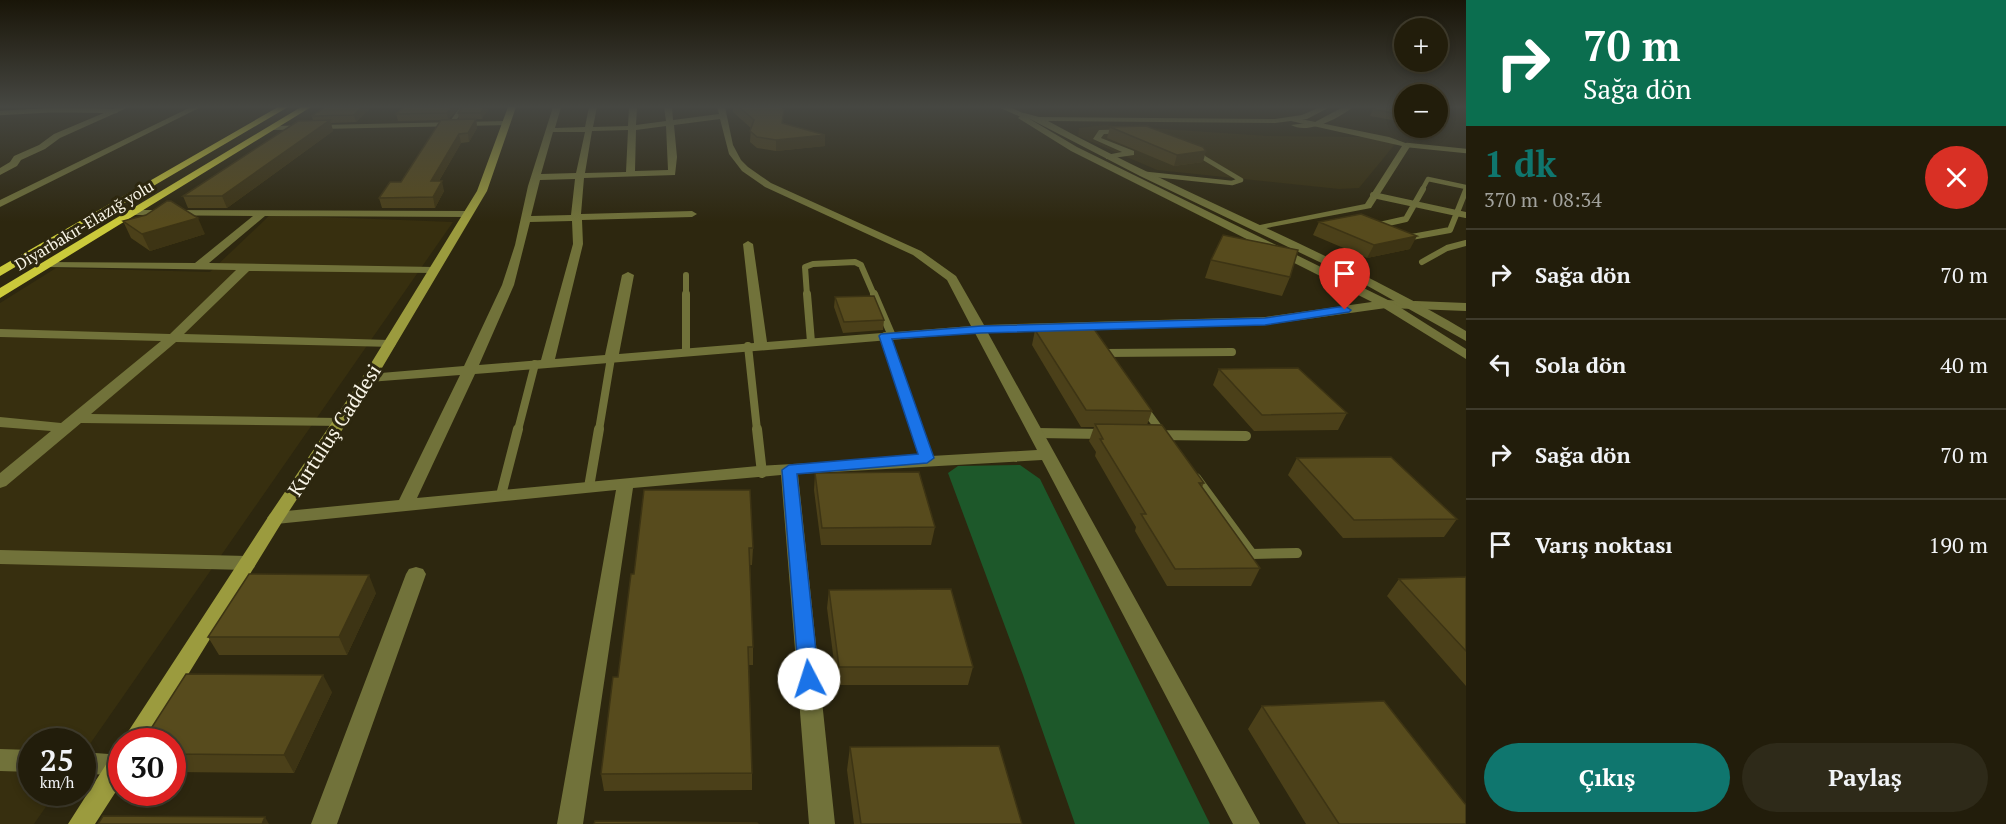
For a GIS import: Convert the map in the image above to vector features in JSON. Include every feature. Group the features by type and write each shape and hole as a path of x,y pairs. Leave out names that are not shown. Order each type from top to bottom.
{"highway":[{"name":"Diyarbakır-Elazığ yolu","path":"0,272 218,145"},
{"name":"Diyarbakır-Elazığ yolu","path":"0,294 244,145"}],"main road":[{"name":"Kurtuluş Caddesi","path":"142,728 276,518 369,378 482,191 498,145"},
{"path":"81,824 108,782"}],"street":[{"path":"0,172 14,164 17,158 44,145"},
{"path":"0,204 119,145"},
{"path":"405,506 439,438 508,285 545,145"},
{"path":"541,364 574,258 578,230 580,176 586,145"},
{"path":"630,175 631,145"},
{"path":"536,177 672,173 671,145"},
{"path":"731,145 735,160 748,174 917,253 952,278 1247,824"},
{"path":"1068,145 1386,304 1466,355"},
{"path":"1089,145 1415,305 1466,337"},
{"path":"1109,157 1131,153 1113,145"},
{"path":"1260,228 1368,206 1407,145"},
{"path":"135,212 468,214"},
{"path":"196,268 261,214"},
{"path":"526,219 692,214"},
{"path":"748,244 754,346"},
{"path":"49,264 244,269 434,270"},
{"path":"0,482 173,338 244,269"},
{"path":"611,358 628,275"},
{"path":"369,378 981,329 1265,321 1386,304 1415,305"},
{"path":"0,333 389,344"},
{"path":"0,422 339,423"},
{"path":"276,518 501,495 927,458 1048,455"},
{"path":"789,470 822,824"},
{"path":"570,824 625,484"},
{"path":"0,557 247,563"},
{"path":"324,824 416,574"},
{"path":"0,760 18,761"}],"lane":[{"path":"1411,145 1466,151"},
{"path":"1147,174 1232,183 1241,181 1204,158 1201,151 1192,147"},
{"path":"1377,231 1368,227 1406,219 1428,179 1466,188 1450,230 1397,240"},
{"path":"1373,195 1466,214"},
{"path":"1422,262 1447,248 1466,243"},
{"path":"811,342 805,267 811,264 855,262 861,265 889,336 927,458"},
{"path":"686,275 686,351"},
{"path":"1415,305 1466,307"},
{"path":"754,346 762,473"},
{"path":"1111,362 1105,353 1232,352"},
{"path":"589,487 611,358"},
{"path":"501,495 541,364"},
{"path":"1137,399 1171,444"},
{"path":"1037,433 1118,434"},
{"path":"1152,435 1246,436"},
{"path":"1191,472 1252,554 1297,553"}],"shaded area":[{"path":"1100,145 1394,145 1359,188 1339,189 1157,170"},
{"path":"270,215 453,222 96,735 96,728 18,728 18,806 46,806 34,824 0,824 0,303 56,268 210,272"}],"green space":[{"path":"1020,465 1040,479 1210,824 1075,824 948,473 958,466"}],"building":[{"path":"261,145 294,145 222,196 183,196"},
{"path":"425,145 452,145 431,181 442,181 433,197 379,198 390,182 401,182"},
{"path":"1154,145 1199,145 1206,151 1177,155"},
{"path":"167,201 171,201 198,218 142,234 123,221 146,215"},
{"path":"1361,214 1417,236 1374,245 1319,222"},
{"path":"1223,235 1298,250 1290,277 1211,260"},
{"path":"874,296 884,320 844,322 835,297"},
{"path":"1094,329 1152,411 1086,410 1035,330"},
{"path":"1298,368 1347,413 1262,415 1219,369"},
{"path":"1095,424 1162,425 1204,483 1199,483 1260,568 1175,569 1141,514 1146,514 1100,439 1103,439"},
{"path":"1391,457 1457,519 1354,520 1297,458"},
{"path":"919,472 935,527 822,528 815,473"},
{"path":"644,490 750,490 753,548 749,548 753,647 748,647 752,773 601,774 613,677 618,677 631,574 634,574"},
{"path":"249,574 369,575 339,637 208,637"},
{"path":"1466,577 1466,651 1399,579"},
{"path":"951,589 973,667 839,667 829,590"},
{"path":"186,674 323,675 284,755 186,754 186,728 151,728"},
{"path":"1384,701 1466,805 1466,824 1339,824 1262,706"},
{"path":"999,746 1022,824 861,824 850,747"},
{"path":"103,816 265,817 262,824 98,824"},
{"path":"595,821 757,823 758,824 594,824"}],"route":[{"path":"809,679 789,470 927,458 885,336 981,329 1265,321 1345,310"}]}
